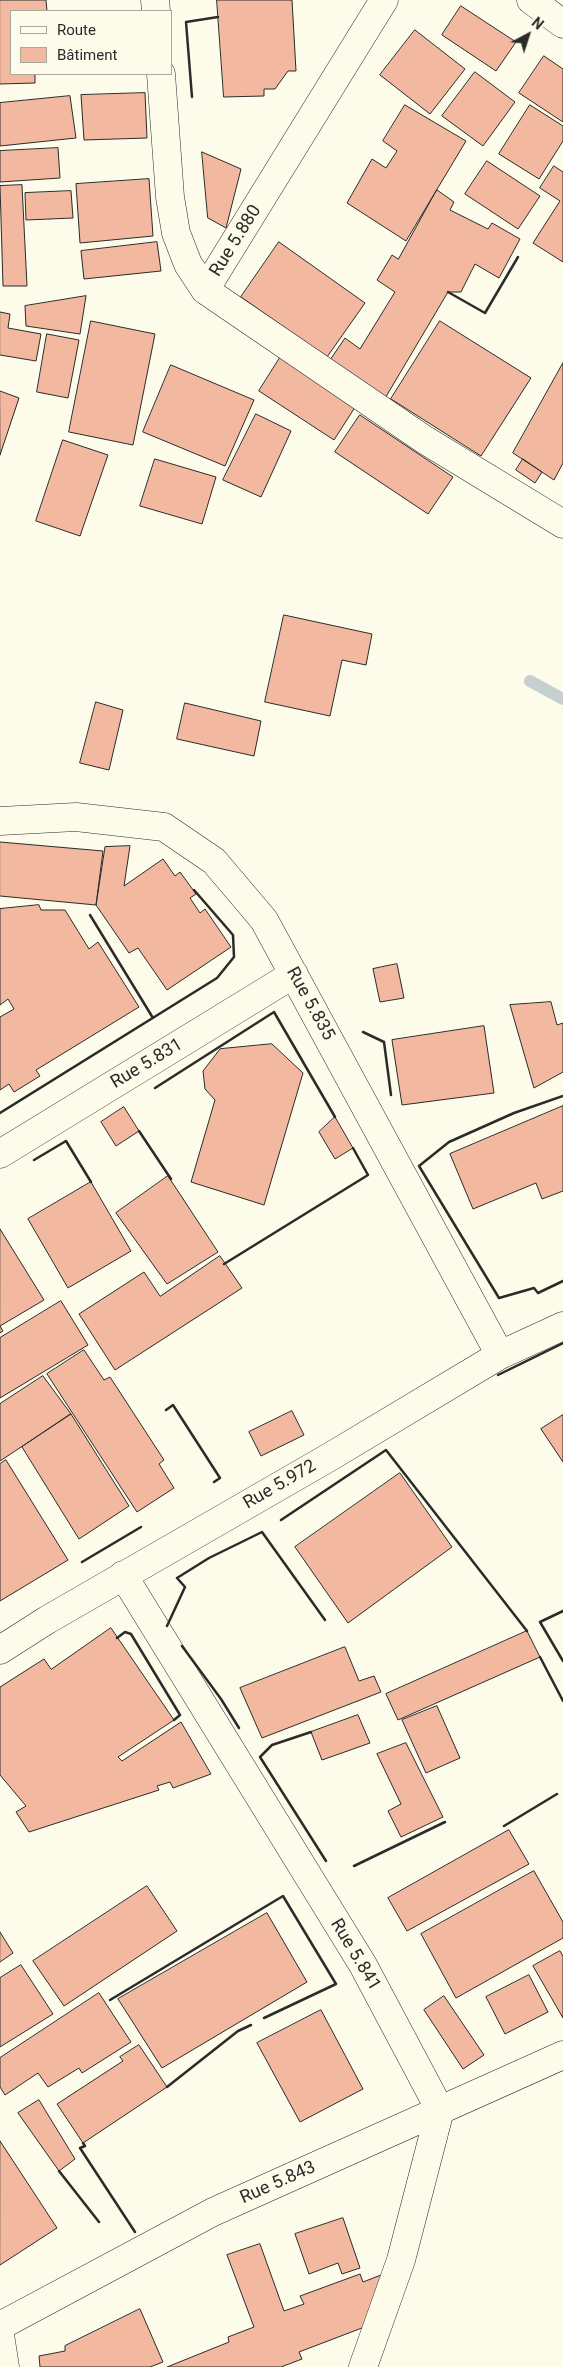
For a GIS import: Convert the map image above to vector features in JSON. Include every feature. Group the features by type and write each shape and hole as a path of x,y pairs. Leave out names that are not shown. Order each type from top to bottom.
{"street":[{"name":"Rue 5.880","path":"161,75 170,197 176,233 188,264 205,290 384,0"},
{"path":"531,0 563,24"},
{"path":"205,290 425,440 563,524"},
{"name":"Rue 5.835","path":"0,821 76,817 164,827 214,861 264,920 500,1354"},
{"name":"Rue 5.831","path":"0,1154 294,974"},
{"name":"Rue 5.972","path":"0,1650 123,1575 328,1458 500,1354 563,1326"},
{"name":"Rue 5.841","path":"123,1575 362,1965 440,2110"},
{"name":"Rue 5.843","path":"0,2326 213,2212 563,2055"},
{"path":"363,2367 400,2260 440,2110"},
{"path":"0,2335 5,2367"}],"building":[{"path":"0,0 46,0 47,10 10,10 10,75 35,75 35,83 0,84"},
{"path":"217,0 292,0 296,71 288,71 275,89 264,89 264,96 224,97"},
{"path":"461,6 516,42 496,71 442,35"},
{"path":"415,30 465,69 430,114 380,75"},
{"path":"544,56 563,69 563,122 519,93"},
{"path":"475,72 515,102 483,146 442,116"},
{"path":"145,93 147,138 84,140 81,95"},
{"path":"70,96 76,138 0,146 0,103"},
{"path":"405,105 466,141 406,241 347,203 372,159 386,168 397,151 383,141"},
{"path":"530,105 563,126 563,141 539,179 499,154"},
{"path":"58,148 60,178 0,182 0,151"},
{"path":"202,152 241,169 226,228 208,218"},
{"path":"487,161 540,196 518,229 465,194"},
{"path":"554,166 563,172 563,262 533,243 560,201 540,188"},
{"path":"149,179 153,236 80,243 76,184"},
{"path":"22,185 27,286 3,286 0,186"},
{"path":"437,190 454,202 450,210 488,229 492,223 520,239 499,278 475,264 461,292 448,292 384,400 328,363 345,338 360,349 395,292 377,280 392,255 398,259"},
{"path":"71,191 73,218 26,220 25,193"},
{"path":"157,242 161,271 84,279 81,251"},
{"path":"279,242 365,303 327,357 241,297"},
{"path":"86,296 80,334 26,326 25,306"},
{"path":"0,312 10,314 8,328 41,334 36,361 0,355"},
{"path":"91,321 155,334 133,445 69,432"},
{"path":"440,321 531,378 481,456 391,399"},
{"path":"47,334 79,340 68,398 37,392"},
{"path":"283,353 359,401 334,440 259,391"},
{"path":"563,363 563,463 554,480 513,453"},
{"path":"171,365 254,400 225,466 143,432"},
{"path":"0,391 19,398 0,455"},
{"path":"256,414 291,431 261,497 223,480"},
{"path":"360,415 453,477 428,514 335,452"},
{"path":"63,440 108,455 80,536 36,521"},
{"path":"155,459 216,477 202,524 140,506"},
{"path":"523,459 542,472 535,483 516,470"},
{"path":"284,615 372,634 366,665 342,660 330,716 265,702"},
{"path":"96,702 123,710 109,770 80,763"},
{"path":"185,703 261,721 254,756 177,739"},
{"path":"0,842 103,851 96,905 0,896"},
{"path":"130,846 124,886 163,859 175,876 180,872 196,894 190,898 200,913 205,909 231,947 167,990 138,948 129,953 96,905 105,847"},
{"path":"39,905 41,910 65,910 89,949 98,942 139,1007 36,1070 40,1076 14,1092 9,1084 0,1090 0,1017 14,1009 8,999 0,1005 0,909"},
{"path":"397,964 404,998 380,1002 373,969"},
{"path":"551,1002 557,1025 563,1023 563,1072 534,1088 510,1005"},
{"path":"484,1026 494,1093 402,1105 392,1040"},
{"path":"272,1044 303,1073 264,1205 191,1182 215,1100 205,1089 203,1071 220,1049"},
{"path":"563,1106 563,1191 542,1199 536,1183 473,1209 450,1154"},
{"path":"124,1107 139,1131 116,1146 101,1122"},
{"path":"335,1117 353,1148 335,1159 319,1132"},
{"path":"168,1176 218,1252 167,1284 116,1213"},
{"path":"91,1182 131,1251 68,1288 28,1219"},
{"path":"0,1229 44,1300 0,1326"},
{"path":"220,1256 242,1288 115,1370 79,1314 144,1272 160,1296"},
{"path":"61,1301 88,1345 0,1398 0,1338"},
{"path":"84,1350 104,1380 110,1377 164,1460 159,1464 174,1488 137,1512 47,1374"},
{"path":"43,1376 71,1414 0,1461 0,1404"},
{"path":"292,1411 304,1435 261,1456 249,1432"},
{"path":"71,1414 129,1506 79,1539 22,1447"},
{"path":"563,1415 563,1462 541,1429"},
{"path":"6,1460 68,1560 0,1601 0,1464"},
{"path":"400,1473 452,1547 348,1623 295,1547"},
{"path":"111,1628 174,1720 118,1757 122,1761 181,1722 211,1774 173,1788 170,1782 157,1786 159,1790 29,1832 16,1812 26,1806 0,1775 0,1687 44,1659 51,1669"},
{"path":"527,1631 540,1657 398,1720 386,1694"},
{"path":"345,1647 359,1681 374,1676 381,1692 262,1738 240,1688"},
{"path":"437,1706 460,1758 426,1773 402,1720"},
{"path":"358,1715 370,1743 322,1760 311,1732"},
{"path":"406,1743 443,1817 401,1837 388,1811 401,1804 377,1754"},
{"path":"509,1830 529,1864 407,1931 388,1898"},
{"path":"534,1871 563,1922 563,1938 456,1998 421,1934"},
{"path":"147,1886 177,1931 64,2006 33,1961"},
{"path":"267,1913 307,1982 162,2068 118,1999"},
{"path":"0,1932 13,1953 0,1962"},
{"path":"560,1951 563,1956 563,2018 533,1966"},
{"path":"21,1965 53,2014 0,2047 0,1978"},
{"path":"529,1975 548,2012 505,2034 486,1997"},
{"path":"99,1993 131,2042 82,2073 79,2068 48,2087 38,2073 5,2095 0,2087 0,2058"},
{"path":"444,1996 484,2055 463,2069 424,2010"},
{"path":"321,2010 363,2089 300,2122 257,2043"},
{"path":"139,2045 167,2087 83,2143 57,2104 123,2061 120,2057"},
{"path":"39,2100 75,2159 59,2171 18,2113"},
{"path":"0,2141 57,2228 0,2265"},
{"path":"343,2218 360,2268 342,2274 338,2263 309,2274 295,2234"},
{"path":"260,2244 284,2311 304,2304 300,2296 360,2274 363,2282 381,2275 396,2315 299,2352 302,2359 281,2367 167,2367 229,2342 228,2337 254,2327 227,2255"},
{"path":"140,2309 163,2362 150,2367 40,2367 39,2356 65,2351 65,2346"}],"waterway":[{"path":"530,681 563,699"}],"wall":[{"path":"192,97 186,22 218,17"},
{"path":"448,292 485,313 518,257"},
{"path":"0,1113 217,978 234,957 233,935 194,890"},
{"path":"90,915 153,1018"},
{"path":"155,1088 274,1012 335,1117"},
{"path":"363,1032 384,1042 391,1095"},
{"path":"563,1096 514,1113 449,1142 419,1166 499,1298 534,1288 538,1293 563,1281"},
{"path":"139,1131 171,1179"},
{"path":"34,1160 66,1141 91,1182"},
{"path":"224,1264 368,1175 353,1148"},
{"path":"498,1375 563,1343"},
{"path":"166,1410 173,1405 220,1478 214,1482"},
{"path":"281,1520 386,1450 527,1631"},
{"path":"82,1562 141,1527"},
{"path":"167,1626 185,1587 177,1578 209,1558 262,1532 325,1620"},
{"path":"563,1611 540,1622 563,1661"},
{"path":"117,1638 125,1632 131,1634 180,1715 174,1720"},
{"path":"182,1646 221,1699 239,1728"},
{"path":"540,1657 563,1701"},
{"path":"311,1732 272,1745 260,1757 326,1861"},
{"path":"504,1826 557,1794"},
{"path":"354,1866 445,1822"},
{"path":"110,2000 283,1896 336,1984 264,2018"},
{"path":"167,2087 238,2031 251,2025"},
{"path":"83,2143 85,2146 80,2148 135,2232"},
{"path":"59,2171 99,2222"}]}
